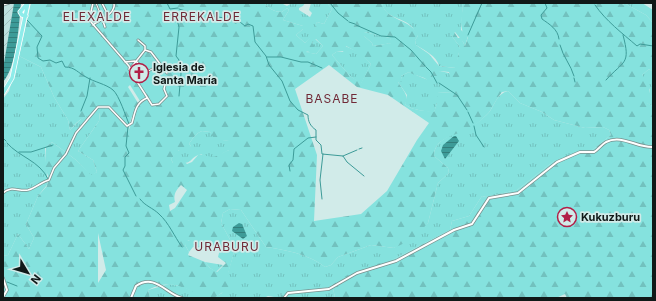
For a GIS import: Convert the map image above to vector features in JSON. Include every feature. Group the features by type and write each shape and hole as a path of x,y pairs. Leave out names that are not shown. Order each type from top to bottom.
{"highway":[{"path":"3,92 12,72 27,4"}],"street":[{"path":"3,5 9,3"},
{"path":"102,3 107,13"},
{"path":"93,25 112,11 114,3"},
{"path":"93,4 102,18 105,27"},
{"path":"93,4 90,18 93,25 125,62 130,65"},
{"path":"138,40 145,46 145,50"},
{"path":"145,50 136,61 130,65 129,69 152,105 159,104 168,96 164,87 166,81"},
{"path":"145,50 151,52 167,73"},
{"path":"136,61 146,72"},
{"path":"129,69 132,68 130,65"},
{"path":"139,83 146,72 157,66"},
{"path":"3,193 11,188 28,190 42,182 49,180 54,168 66,154 76,133 98,106 109,108 127,126 132,123 133,114 140,103 147,98"},
{"path":"284,298 288,293 331,288 357,273 396,261 454,230 470,225 475,221 489,198 518,193 554,164 580,152 594,152 605,143 613,140 627,140 641,146 653,147"},
{"path":"3,278 7,290 3,297"},
{"path":"131,298 136,286 149,282 158,284 175,296 182,298"}],"shaded area":[{"path":"3,3 14,3 3,69"},
{"path":"14,3 21,3 18,33 11,66 8,75 3,82 3,69"},
{"path":"456,136 459,141 445,159 441,151 443,145"},
{"path":"239,223 242,224 247,236 243,239 232,231 233,227"}],"green space":[{"path":"31,3 264,3 277,11 282,12 287,8 289,10 283,20 303,26 307,31 303,29 296,35 305,43 312,36 317,22 324,24 332,9 327,3 382,3 388,14 415,30 418,36 415,40 416,45 429,54 439,66 455,68 459,52 457,53 460,47 449,30 453,30 458,38 461,38 465,46 468,37 463,35 461,23 463,3 622,3 623,5 624,3 646,15 653,23 653,72 649,69 642,75 649,85 647,103 653,106 653,298 567,298 565,294 556,298 335,298 333,288 325,291 288,294 283,298 280,298 281,295 287,292 329,287 352,272 396,258 450,230 452,221 469,216 482,196 486,197 517,190 554,161 581,150 591,151 611,135 609,130 603,127 585,128 554,120 542,112 520,103 508,91 502,92 489,112 474,126 443,140 435,149 434,156 448,168 449,173 438,183 428,223 413,239 394,248 371,245 338,257 331,265 325,267 304,256 289,251 266,247 241,210 230,209 223,213 221,223 235,249 228,274 233,283 216,297 207,298 178,286 169,284 148,290 150,298 3,298 3,256 8,255 18,234 29,249 34,238 26,224 38,196 47,186 48,176 45,167 46,147 52,142 76,160 91,175 97,172 93,160 78,151 99,121 100,113 83,118 70,130 68,120 54,97 41,67 19,56","holes":["364,32 390,38 391,43 373,46 372,43 364,36","316,39 323,46 316,54 306,52 314,51 314,45 312,43","346,46 359,53 371,64 361,83 350,76 332,55 336,52 345,51","329,65 357,87 388,95 429,123 417,140 387,191 361,214 314,221 317,155 295,89","440,71 449,72 451,80 453,81 453,93 437,92 437,103 434,112 415,109 405,104 407,98 398,82 403,82 401,76 409,72 423,77 430,83 433,76 438,76","130,85 140,101 128,132 131,119 138,103 128,87","202,131 210,132 216,142 229,140 229,150 215,156 199,154 192,162 187,164 185,162 173,163 171,159 179,150 182,153 191,146 189,144 198,133","181,185 187,190 175,208 170,211 169,205 175,202 175,193","98,233 106,270 98,283","188,240 204,248 210,245 220,249 218,257 226,263 217,272 210,268 205,262 188,255 189,252 185,245"]},
{"path":"67,3 92,3 91,8 75,13 72,8 69,8"},
{"path":"264,3 281,3 287,6 292,3 305,3 299,8 299,10 310,17 312,13 309,10 311,3 327,3 332,9 324,24 317,22 313,36 305,43 296,35 303,29 303,26 283,20 289,10 287,8 282,12 277,11"},
{"path":"382,3 463,3 461,30 468,36 465,46 455,32 451,35 460,47 456,68 439,66 438,62 433,56 416,45 415,40 418,36 412,27 406,22 393,17 386,12"},
{"path":"624,3 642,3 653,10 653,23 646,15"},
{"path":"364,32 390,38 392,43 373,46 372,43 364,36"},
{"path":"315,39 323,46 316,54 305,52 314,50 312,43"},
{"path":"345,46 359,52 371,64 361,84 350,76 332,55 336,52 343,52"},
{"path":"19,56 41,67 54,97 68,120 70,130 83,118 100,112 99,121 78,151 93,160 97,172 91,176 76,160 52,142 45,148 47,185 38,196 26,224 34,238 29,249 18,234 8,255 3,256 3,99 9,91"},
{"path":"649,69 653,72 653,106 646,103 650,90 642,75"},
{"path":"153,71 164,87 162,89 166,96 160,102 154,104 140,83 142,78"},
{"path":"440,71 449,73 453,80 453,93 437,92 437,103 434,113 415,109 405,104 407,95 398,82 402,80 401,76 409,72 428,80"},
{"path":"508,91 520,103 542,112 554,120 585,128 603,127 609,130 611,135 591,151 554,161 517,190 486,197 482,196 469,216 452,221 450,230 396,258 329,287 281,295 280,298 268,296 264,298 213,298 222,293 235,249 221,223 223,213 230,209 241,210 266,247 289,251 304,256 325,267 331,265 338,257 371,245 394,248 428,223 438,183 449,173 448,168 434,156 435,149 439,143 451,135 478,122 489,112 499,96"},
{"path":"202,131 210,132 218,141 229,140 229,150 212,158 205,157 201,154 185,163 173,163 171,159 177,151 191,146 189,144 193,138"},
{"path":"186,240 192,241 204,248 193,247 189,252 185,245"},
{"path":"205,262 223,265 216,272"},
{"path":"169,284 184,287 208,298 150,298 148,290"},
{"path":"333,288 335,298 283,298 288,294"}],"waterway":[{"path":"167,3 170,9 178,8"},
{"path":"330,3 338,13 348,21"},
{"path":"468,35 482,3"},
{"path":"545,3 547,8 541,15 542,19 557,32 559,39"},
{"path":"595,5 609,22 637,46 640,44 653,46"},
{"path":"179,9 195,14"},
{"path":"196,15 202,17"},
{"path":"176,16 179,27 176,56 179,60 181,74 179,96"},
{"path":"212,16 230,19 235,23 240,22 245,26 248,24 253,26 255,42 266,56 269,65 282,81 290,101 298,110 308,115 308,119 312,127 316,130 316,140 321,145 322,154 343,156 347,162 364,176"},
{"path":"27,20 42,36 37,47 38,58 43,61 50,60 56,63 62,61 65,67 74,69 89,79 113,90 118,96 129,124"},
{"path":"349,22 355,24"},
{"path":"356,25 381,36 395,37 411,50 425,66"},
{"path":"606,80 621,65 626,57 623,35"},
{"path":"560,45 574,76"},
{"path":"267,57 281,57 301,62 308,62 322,68"},
{"path":"426,67 431,72 437,83"},
{"path":"81,111 87,96 90,78"},
{"path":"574,78 575,82"},
{"path":"439,83 457,95 467,110"},
{"path":"468,112 473,123"},
{"path":"474,126 476,135 484,147"},
{"path":"128,127 126,146 129,153 125,157 125,166 123,170 136,196"},
{"path":"290,171 289,165 293,160 294,149 308,138 316,137"},
{"path":"3,138 6,141"},
{"path":"7,143 17,152 35,163 48,179"},
{"path":"19,152 31,152 53,145"},
{"path":"343,156 357,150"},
{"path":"322,199 320,180 323,154"},
{"path":"140,199 163,218 182,247"},
{"path":"7,282 17,286"}],"place":[{"name":"Iglesia de Santa María","path":"139,73"},
{"name":"Kukuzburu","path":"567,217"}],"district":[{"name":"ELEXALDE","path":"97,17"},
{"name":"ERREKALDE","path":"202,17"},
{"name":"BASABE","path":"332,99"},
{"name":"URABURU","path":"227,247"}]}
